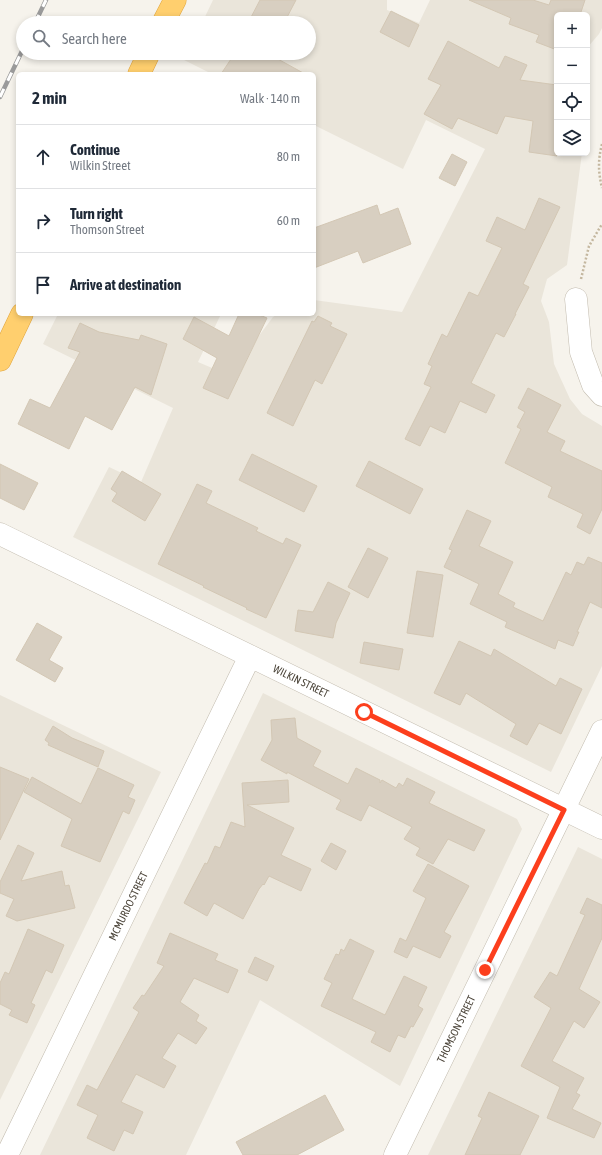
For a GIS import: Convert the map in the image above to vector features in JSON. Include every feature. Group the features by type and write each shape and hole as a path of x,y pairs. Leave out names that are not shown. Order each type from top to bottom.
{"highway":[{"path":"167,16 175,0"},
{"path":"140,72 146,60"},
{"path":"0,360 21,316"}],"street":[{"path":"576,299 581,352 593,385 602,395"},
{"name":"WILKIN STREET","path":"0,534 602,828"},
{"name":"MCMURDO STREET","path":"7,1155 250,656"},
{"name":"THOMSON STREET","path":"395,1155 602,731"}],"path":[{"path":"602,144 599,156 598,173 602,188"},
{"path":"576,299 589,246 602,224"}],"shaded area":[{"path":"213,0 387,0 387,10 419,23 430,0 602,0 602,28 590,44 590,12 554,12 554,156 582,156 567,265 547,279 541,301 549,322 554,364 570,399 582,414 602,426 602,666 551,772 73,537 109,467 141,482 173,408 43,344 57,316 220,316 198,362 238,379 258,337 275,316 316,316 316,300 402,312 485,149 426,120 403,169 316,126 316,72 208,72 184,60 316,60 316,16 205,16"},
{"path":"263,693 517,819 522,829 400,1086 260,1000 186,1155 40,1155"},
{"path":"0,695 161,772 0,1100"},
{"path":"578,847 602,859 602,1155 428,1155"}],"building":[{"path":"260,0 296,0 288,16 252,16"},
{"path":"469,0 533,0 549,5 551,0 585,0 581,12 554,12 554,49 536,42 539,35 509,24 511,18"},
{"path":"391,11 419,25 409,47 380,32"},
{"path":"448,41 499,68 505,56 527,65 520,80 554,85 554,156 529,152 533,121 505,116 497,134 458,118 452,129 424,114 441,85 428,79"},
{"path":"230,60 280,60 301,72 222,72"},
{"path":"452,154 467,162 455,186 439,178"},
{"path":"539,198 560,207 523,284 529,287 516,314 504,337 496,333 471,383 495,395 486,413 460,401 445,433 430,426 420,446 405,439 431,387 424,384 432,366 428,364 442,334 447,337 469,292 478,296 502,248 486,241 497,217 525,230"},
{"path":"377,205 380,215 398,208 411,244 363,263 358,251 316,267 316,227"},
{"path":"238,316 262,316 267,318 228,399 203,388 217,358 183,339 194,317 229,336"},
{"path":"318,316 332,323 330,326 347,334 322,384 315,380 293,426 267,413 312,321 314,322"},
{"path":"80,323 99,332 139,340 141,335 167,344 151,395 135,387 112,430 85,416 69,449 18,424 30,399 50,408 80,352 68,348"},
{"path":"528,388 561,405 547,432 565,441 560,451 602,471 602,509 590,534 577,527 583,514 548,497 552,487 505,463 521,429 517,427 525,412 518,408"},
{"path":"252,454 317,486 304,512 239,480"},
{"path":"369,461 423,489 410,514 356,486"},
{"path":"0,464 38,483 24,510 0,498"},
{"path":"122,471 161,494 145,521 112,501 117,493 111,489"},
{"path":"197,484 212,491 206,503 258,528 256,531 283,544 286,538 301,545 266,618 158,564"},
{"path":"467,510 491,521 479,546 513,562 498,594 515,603 513,607 543,621 566,572 571,575 577,562 584,565 588,557 602,563 602,608 590,602 577,632 579,632 573,646 558,640 555,649 505,627 507,622 470,604 479,584 444,567 452,550 449,549"},
{"path":"368,548 388,558 368,598 348,587"},
{"path":"417,571 443,575 433,637 407,633"},
{"path":"328,582 350,593 336,623 333,638 295,631 298,610 313,612"},
{"path":"37,623 62,637 49,660 63,668 55,682 16,660"},
{"path":"459,641 491,656 494,649 556,686 560,678 582,689 561,734 539,723 527,745 510,736 516,724 466,693 460,705 434,693"},
{"path":"364,642 403,649 399,670 360,663"},
{"path":"295,718 297,738 321,751 313,766 348,784 356,768 380,780 380,783 382,780 396,788 399,783 403,786 407,778 435,792 429,803 485,830 474,851 448,839 433,864 416,855 420,848 404,839 412,827 369,805 361,821 336,809 341,800 261,760 272,740 271,720"},
{"path":"53,726 72,738 104,751 98,767 48,745 49,743 45,740"},
{"path":"0,767 29,779 0,840"},
{"path":"98,768 134,785 128,797 135,800 129,814 123,811 100,862 61,846 72,819 24,792 32,777 81,804"},
{"path":"288,780 289,802 247,805 294,828 281,855 311,869 301,891 269,876 264,885 263,884 259,889 243,919 214,903 207,916 184,903 205,863 207,864 215,846 220,848 231,822 245,827 242,783"},
{"path":"331,843 346,851 336,870 321,861"},
{"path":"18,845 34,853 21,881 62,871 65,886 69,885 75,908 17,921 6,916 14,899 0,893 0,882"},
{"path":"428,864 469,886 444,932 451,936 440,958 413,946 407,958 394,952 400,938 406,941 426,898 413,891"},
{"path":"587,898 602,905 602,938 579,989 600,1002 584,1028 574,1021 552,1061 584,1078 576,1093 580,1095 572,1109 601,1123 594,1138 547,1118 560,1087 521,1066 551,1008 534,997 550,972 557,976 585,915 580,913"},
{"path":"28,929 64,945 52,973 46,970 31,1003 35,1005 27,1023 9,1015 12,1010 0,1004 0,983 5,972 9,974"},
{"path":"170,933 218,954 215,960 238,970 228,993 194,978 180,1002 199,1015 196,1021 207,1028 196,1044 178,1033 162,1058 176,1066 164,1088 136,1074 121,1102 143,1112 133,1134 124,1130 114,1151 87,1138 98,1115 77,1105 87,1085 97,1090 139,1012 133,1008 142,995 144,996 164,966 157,963"},
{"path":"350,939 374,951 352,999 385,1015 404,976 427,987 418,1006 423,1009 413,1027 411,1026 405,1038 398,1035 390,1052 371,1042 376,1032 321,1006 332,983 324,979 336,954 339,955 341,949 344,951"},
{"path":"255,957 274,966 267,981 248,972"},
{"path":"489,1092 539,1116 520,1155 465,1155 482,1118 478,1116"},
{"path":"325,1095 344,1130 297,1155 243,1155 236,1142"}],"railway":[{"path":"38,16 46,0"},
{"path":"0,97 18,60"}],"route":[{"path":"364,712 564,810 485,970"}]}
